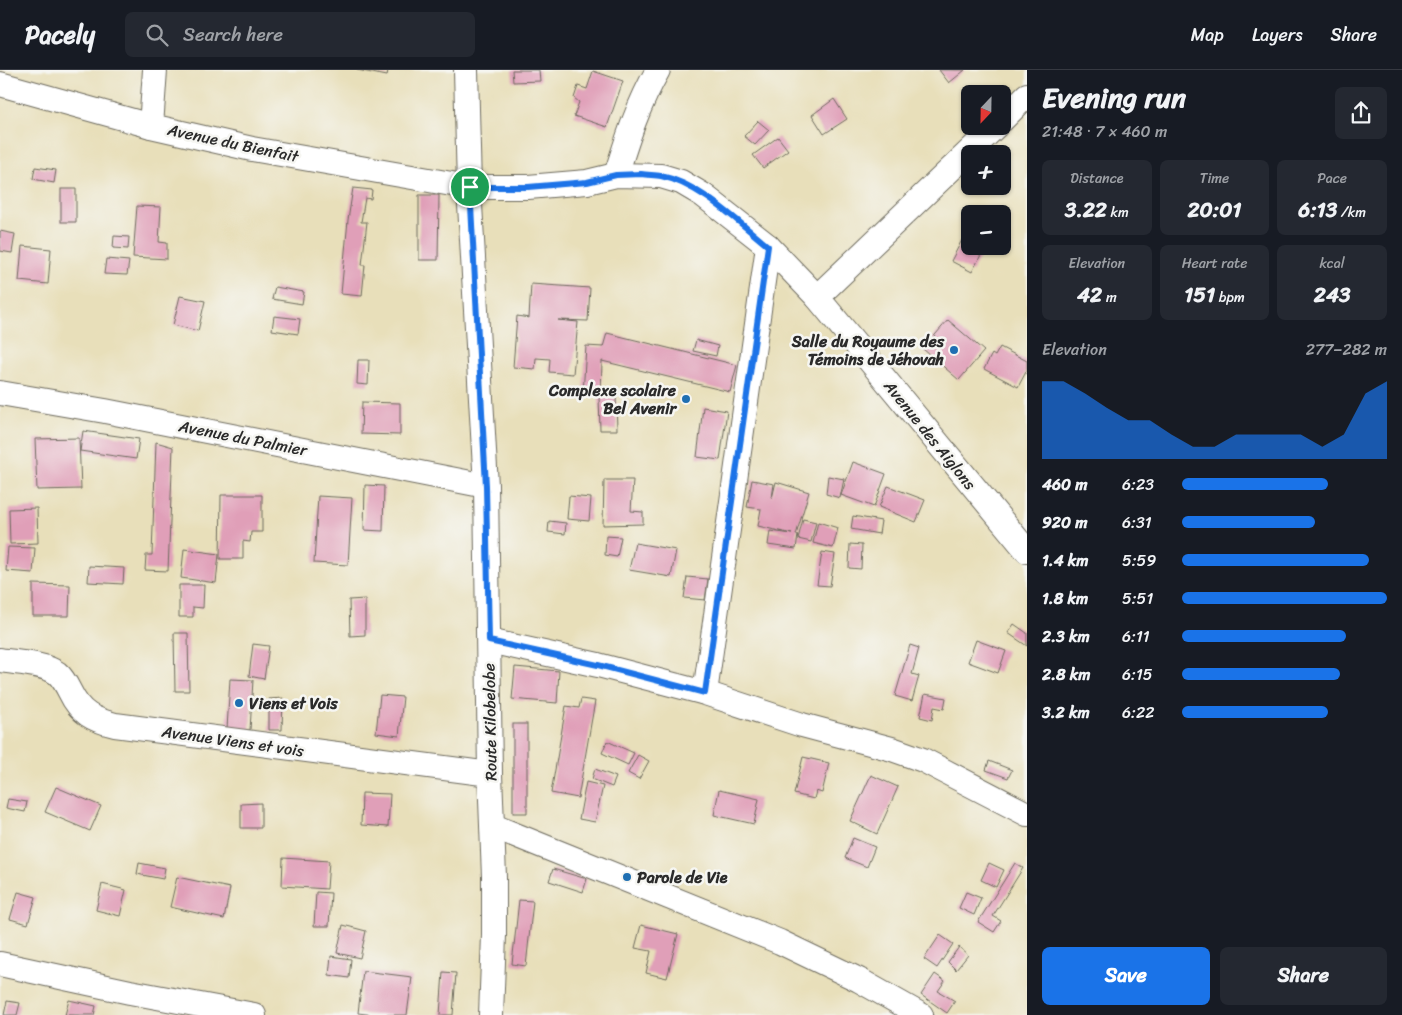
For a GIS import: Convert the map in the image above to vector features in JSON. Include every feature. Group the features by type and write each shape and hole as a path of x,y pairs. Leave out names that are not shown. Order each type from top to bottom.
{"street":[{"path":"151,126 155,70"},
{"name":"Route Kilobelobe","path":"466,70 470,187 486,486 490,774 493,826 494,935 491,1015"},
{"path":"616,175 636,114 658,70"},
{"name":"Avenue du Bienfait","path":"0,84 151,126 252,149 470,187"},
{"path":"1011,111 1027,95"},
{"path":"817,297 987,135"},
{"name":"Avenue des Aiglons","path":"470,187 528,187 587,182 616,175 660,176 680,182 703,195 768,246 817,297 1025,546"},
{"path":"705,693 768,246"},
{"name":"Avenue du Palmier","path":"0,393 125,415 486,486"},
{"path":"489,641 598,665 705,693 802,725 892,749 922,760 1027,814"},
{"name":"Avenue Viens et vois","path":"0,660 46,667 58,674 76,704 86,714 101,722 490,774"},
{"path":"493,826 780,942 859,980 921,1015"},
{"path":"0,964 130,992 254,1015"}],"building":[{"path":"357,70 388,70 387,76"},
{"path":"512,70 539,70 540,81 513,82"},
{"path":"939,70 965,70 949,83"},
{"path":"593,71 623,81 607,127 574,116 579,102 574,98 578,86 587,89"},
{"path":"834,99 847,119 824,134 812,115"},
{"path":"758,121 769,130 755,145 744,136"},
{"path":"778,137 788,150 763,168 753,155"},
{"path":"35,167 56,170 54,183 33,179"},
{"path":"353,188 372,190 371,199 365,198 361,222 367,222 362,265 365,265 362,296 341,294"},
{"path":"61,189 76,189 76,222 61,222"},
{"path":"419,195 439,195 438,260 419,260"},
{"path":"137,206 161,207 159,242 167,243 167,259 133,257"},
{"path":"0,231 15,234 12,253 0,251"},
{"path":"114,236 129,237 128,249 113,248"},
{"path":"961,242 961,255 981,255 972,272 951,261"},
{"path":"22,246 51,249 48,284 19,281"},
{"path":"106,259 129,261 127,275 104,274"},
{"path":"531,284 590,288 588,321 558,320 578,322 573,374 549,372 550,359 536,358 535,369 513,367 517,316 529,318"},
{"path":"275,287 304,292 302,304 272,299"},
{"path":"180,296 205,301 198,331 173,325"},
{"path":"274,316 300,319 298,334 272,330"},
{"name":"Salle du Royaume des Témoins de Jéhovah","path":"948,320 984,351 959,380 923,349"},
{"path":"607,333 737,365 730,392 602,361 601,395 583,394 586,346 603,347"},
{"path":"696,340 718,346 716,356 693,351"},
{"path":"1000,347 1027,361 1027,370 1018,387 984,369 992,354 995,356"},
{"path":"358,360 369,360 368,385 357,384"},
{"path":"599,396 616,396 617,430 600,430"},
{"path":"362,402 400,403 400,435 361,434"},
{"path":"703,407 727,411 720,460 697,457"},
{"path":"83,431 139,439 136,459 80,451"},
{"path":"79,438 81,489 37,490 35,439"},
{"path":"156,442 173,447 168,571 145,570 146,555 152,555"},
{"path":"853,462 886,474 874,507 841,495"},
{"path":"828,476 844,479 840,498 826,494"},
{"path":"604,480 633,480 631,511 643,512 643,524 603,525"},
{"path":"752,480 774,484 772,498 776,482 809,492 796,535 798,535 796,549 768,545 770,531 792,534 758,526 761,509 747,507"},
{"path":"365,485 384,486 383,531 364,530"},
{"path":"888,486 925,500 916,522 879,507"},
{"path":"221,495 262,495 262,532 251,532 250,542 243,541 243,559 220,559"},
{"path":"318,496 352,498 348,565 314,563"},
{"path":"569,496 591,498 589,521 567,519"},
{"path":"37,508 38,543 10,544 9,509"},
{"path":"853,516 881,521 879,534 851,529"},
{"path":"803,519 816,522 811,542 798,539"},
{"path":"549,521 566,523 565,534 548,532"},
{"path":"818,522 838,528 833,548 813,543"},
{"path":"606,536 621,537 617,557 605,555"},
{"path":"635,543 676,550 671,577 629,570"},
{"path":"850,544 862,545 861,569 849,568"},
{"path":"8,547 35,548 33,573 6,571"},
{"path":"184,549 219,554 216,583 181,578"},
{"path":"822,552 835,554 830,586 817,585"},
{"path":"89,566 124,568 123,584 88,582"},
{"path":"687,577 708,579 705,600 684,598"},
{"path":"33,584 70,585 69,616 33,616"},
{"path":"179,585 204,585 203,608 193,607 193,617 179,617"},
{"path":"365,599 365,635 350,636 349,600"},
{"path":"1014,624 1027,633 1027,646 1008,633"},
{"path":"174,633 188,633 189,691 175,691"},
{"path":"976,640 1006,651 998,673 968,662"},
{"path":"253,644 269,646 264,679 249,676"},
{"path":"910,645 919,648 912,674 919,676 912,701 895,696"},
{"path":"515,667 559,671 557,703 512,699"},
{"path":"230,679 253,680 250,730 227,729"},
{"path":"925,694 946,698 944,709 934,707 932,720 920,717"},
{"path":"380,695 403,697 399,736 376,733"},
{"path":"283,698 282,730 269,730 269,699"},
{"path":"581,699 595,701 578,798 551,793 566,706 579,708"},
{"path":"513,724 527,724 527,813 513,813"},
{"path":"607,741 634,753 628,765 602,753"},
{"path":"638,755 649,761 639,779 628,773"},
{"path":"803,757 829,763 822,793 816,791 814,799 794,794"},
{"path":"989,761 1012,770 1008,778 986,770"},
{"path":"595,769 616,777 612,787 592,779"},
{"path":"871,775 898,787 877,834 850,821"},
{"path":"586,782 603,786 595,822 579,819"},
{"path":"56,787 101,806 90,831 45,812"},
{"path":"719,790 759,799 754,824 714,815"},
{"path":"362,793 390,794 388,827 361,825"},
{"path":"8,799 27,802 25,812 6,808"},
{"path":"261,803 261,828 241,828 241,804"},
{"path":"853,838 875,847 867,867 845,858"},
{"path":"283,858 329,861 327,889 282,886"},
{"path":"139,863 165,868 163,879 137,874"},
{"path":"989,863 1004,870 996,887 981,880"},
{"path":"1015,863 1023,868 993,916 1001,921 994,932 978,922"},
{"path":"553,869 587,879 583,892 549,881"},
{"path":"177,877 230,888 224,919 170,907"},
{"path":"102,884 126,890 120,916 96,910"},
{"path":"18,892 36,897 28,924 10,919"},
{"path":"316,892 331,893 329,926 314,926"},
{"path":"966,892 981,898 974,915 959,908"},
{"path":"519,900 533,901 526,966 512,964"},
{"path":"343,925 366,931 360,958 337,953"},
{"path":"641,925 678,934 667,978 646,973 651,951 635,948"},
{"path":"940,935 953,944 937,968 924,959"},
{"path":"959,947 968,955 956,970 948,962"},
{"path":"331,956 351,959 349,978 329,975"},
{"path":"363,971 412,977 407,1015 358,1013"},
{"path":"443,972 456,973 453,1015 440,1015"},
{"path":"935,974 945,981 938,991 955,1001 947,1013 921,995"},
{"path":"69,1000 96,1006 94,1015 65,1015"},
{"path":"7,1001 20,1003 17,1015 4,1015"}],"place":[{"name":"Salle du Royaume des Témoins de Jéhovah","path":"954,350"},
{"name":"Complexe scolaire Bel Avenir","path":"686,399"},
{"name":"Viens et Vois","path":"239,703"},
{"name":"Parole de Vie","path":"627,877"}],"route":[{"path":"641,174 660,176 680,182 703,195 768,246 705,693 598,665 489,641 486,486 470,187 528,187 587,182 616,175 641,174"}]}
